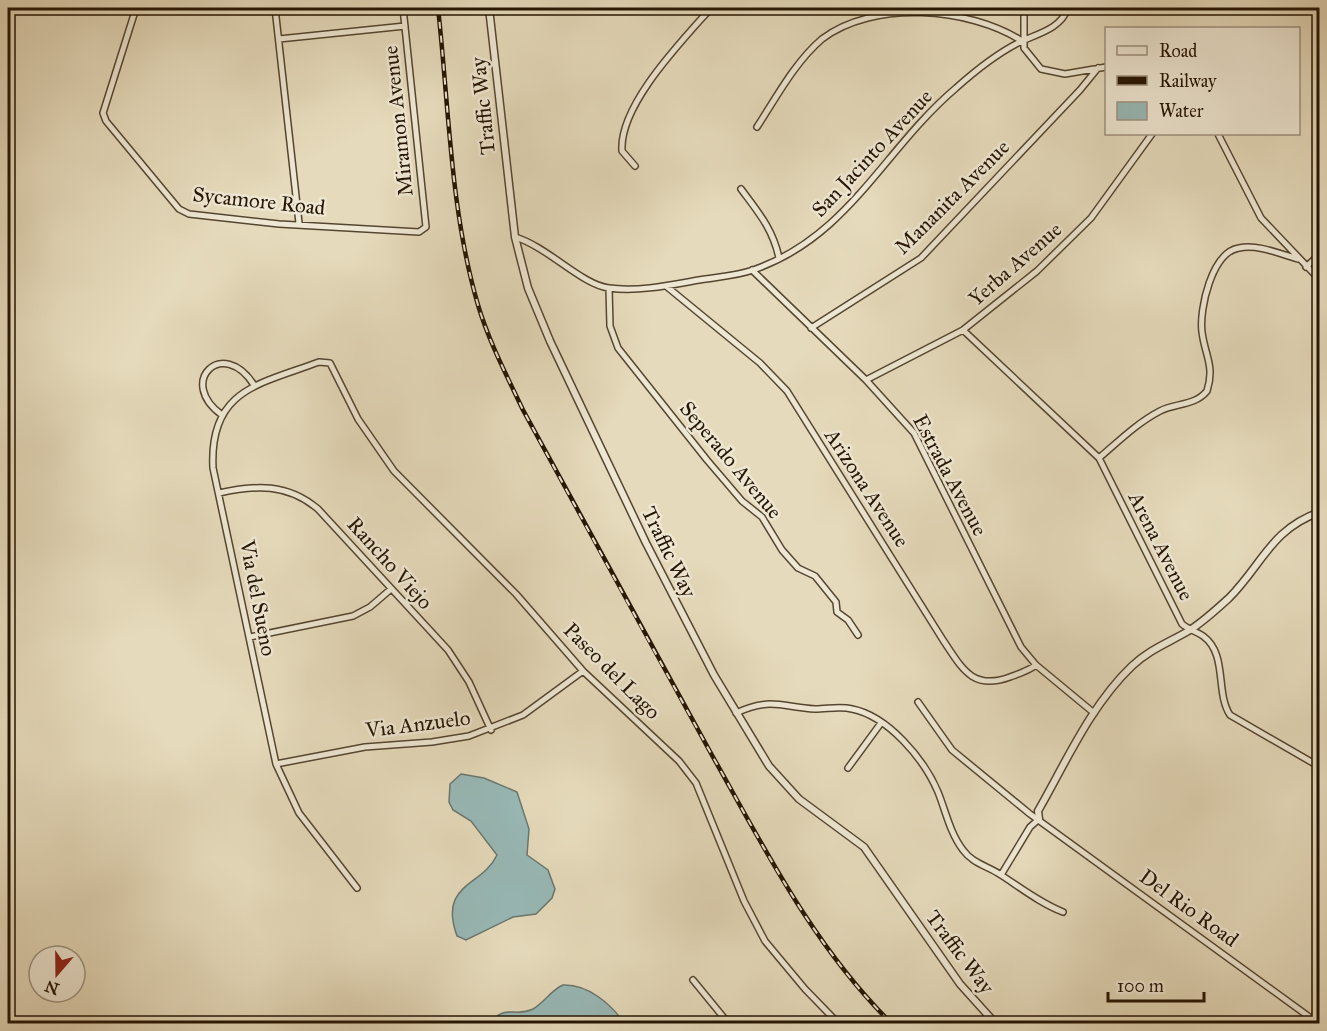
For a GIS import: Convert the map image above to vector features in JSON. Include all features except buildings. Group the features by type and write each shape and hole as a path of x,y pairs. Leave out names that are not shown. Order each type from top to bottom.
{"street":[{"name":"Sycamore Road","path":"136,8 103,113 106,121 179,208 189,214 279,224 299,223 424,231"},
{"path":"275,8 299,223"},
{"name":"Miramon Avenue","path":"403,8 424,231"},
{"name":"Traffic Way","path":"489,8 515,237 528,288 550,342 646,543 736,713 769,766 788,789 864,847 960,984 996,1023"},
{"path":"635,166 622,151 624,127 660,66 711,8"},
{"path":"1024,8 1022,41 1032,61 1047,71 1065,74 1105,67"},
{"name":"San Jacinto Avenue","path":"515,237 537,244 592,283 609,288 666,286 752,270 809,242 833,224 929,112 984,66 1022,41 1049,29 1062,19 1068,8"},
{"path":"757,127 816,44 830,32 855,20 908,12 949,15 990,25 1022,41"},
{"path":"279,39 405,26"},
{"name":"Mananita Avenue","path":"812,328 921,258 1080,90 1098,68"},
{"name":"Yerba Avenue","path":"866,380 963,330 1029,277 1091,218 1151,135"},
{"path":"1218,135 1257,212 1298,259 1320,280"},
{"path":"741,189 765,220 774,237 779,258"},
{"path":"1099,458 1137,425 1161,410 1191,402 1207,391 1211,371 1202,322 1212,276 1224,255 1235,248 1248,247 1298,259"},
{"path":"1306,267 1320,254"},
{"name":"Estrada Avenue","path":"752,270 866,380 914,433 1021,647 1036,665 1094,713"},
{"name":"Arizona Avenue","path":"666,286 760,363 787,391 943,640 967,674 978,680 991,682 1036,665"},
{"name":"Seperado Avenue","path":"609,288 610,326 615,342 623,355 735,492 762,517 782,550 798,568 815,576 836,602 837,612 848,620 858,635"},
{"name":"Arena Avenue","path":"963,330 1099,458 1182,624 1203,636 1213,649 1221,673 1220,688 1224,705 1230,716 1320,767"},
{"name":"Paseo del Lago","path":"254,385 319,362 330,363 358,418 394,471 516,594 583,671 667,748 696,783 744,901 765,941 805,989 839,1023"},
{"path":"222,363 235,364 245,372 254,385 222,415 208,404 202,392 203,380 210,369 222,363"},
{"name":"Via del Sueno","path":"222,415 215,439 213,461 276,764 299,813 357,888"},
{"name":"Rancho Viejo","path":"219,493 250,486 267,486 299,496 323,514 459,666 478,699 491,730"},
{"path":"1039,819 1038,811 1094,713 1132,666 1161,643 1189,630 1231,595 1285,529 1301,519 1320,512"},
{"path":"250,637 353,616 370,607 391,589"},
{"name":"Via Anzuelo","path":"276,764 365,747 451,740 491,730 539,705 583,671"},
{"path":"918,702 952,750 1039,819"},
{"path":"736,713 748,707 787,703 817,709 851,708 868,714 912,752 932,780 953,835 963,850 982,866 1063,912"},
{"path":"848,768 881,723"},
{"path":"1001,875 1030,827 1039,819"},
{"name":"Del Rio Road","path":"1039,819 1319,1023"},
{"path":"693,980 729,1023"}],"water":[{"path":"461,774 484,778 517,792 529,829 527,855 548,870 555,889 552,898 536,914 513,917 466,940 457,936 453,905 464,888 482,874 497,855 471,821 453,810 449,802 450,784"},
{"path":"563,985 581,988 598,996 624,1023 489,1023 506,1012 533,1009"}],"railway":[{"path":"438,8 461,232 478,305 499,359 523,410 772,862 793,897 839,963 892,1024"}]}
